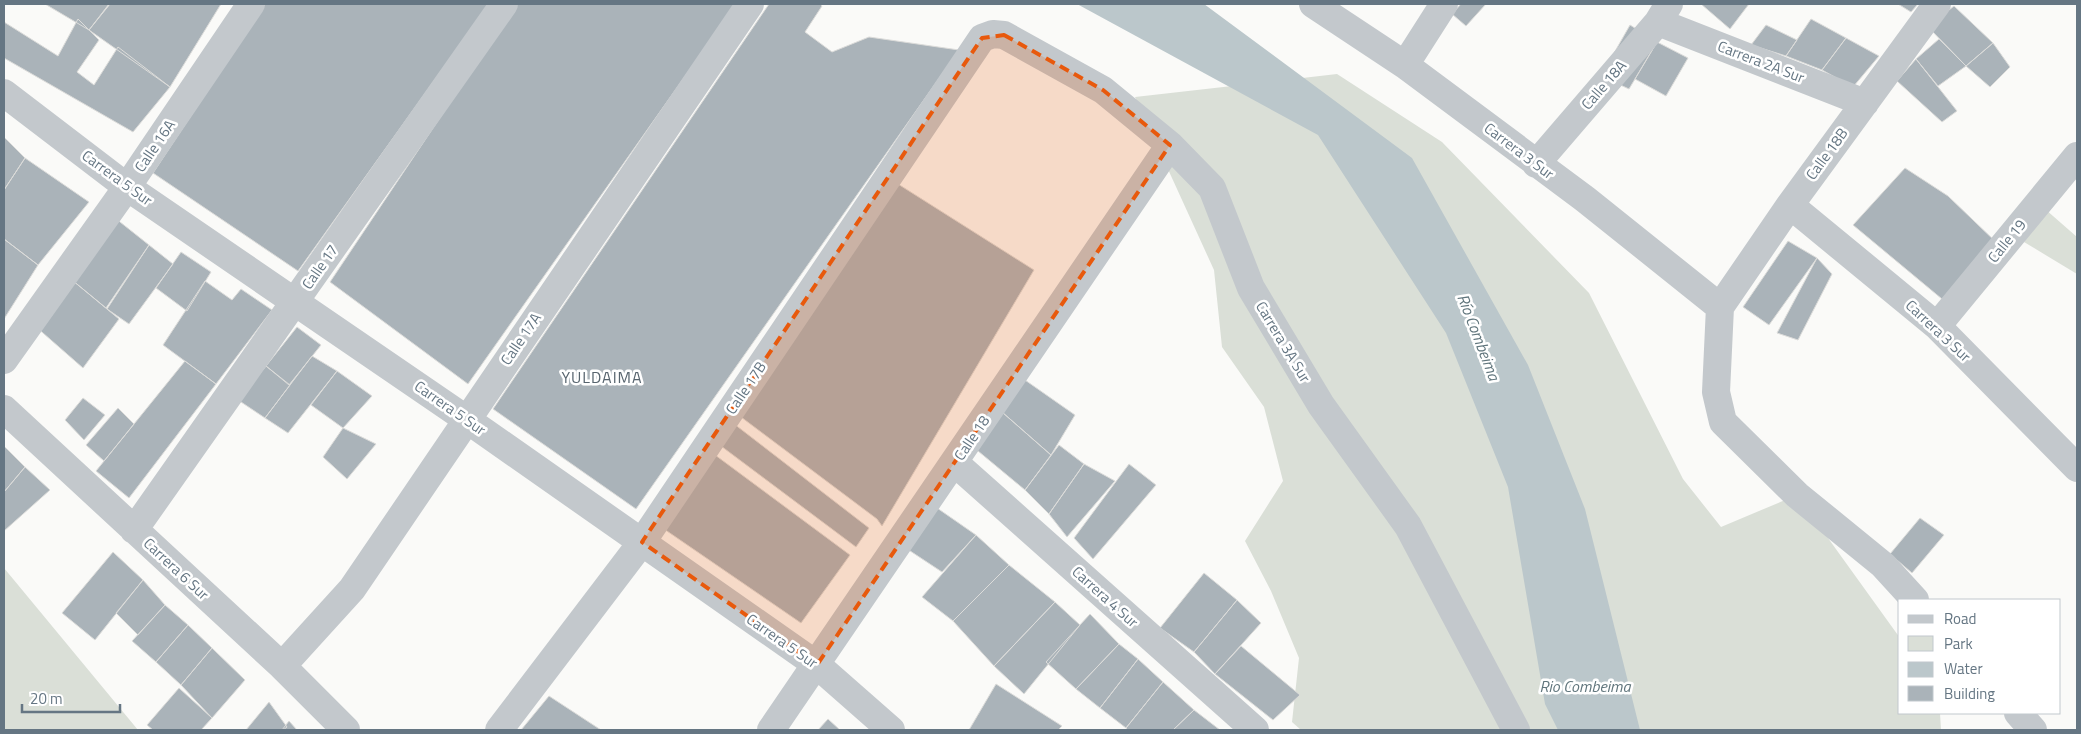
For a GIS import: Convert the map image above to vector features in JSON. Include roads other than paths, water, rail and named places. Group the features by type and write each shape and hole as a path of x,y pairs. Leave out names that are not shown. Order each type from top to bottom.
{"street":[{"name":"Calle 16A","path":"4,360 127,187 251,4"},
{"name":"Calle 17","path":"134,530 296,303 504,4"},
{"name":"Calle 17A","path":"282,666 352,589 750,4"},
{"name":"Carrera 3 Sur","path":"1313,4 1405,65 1585,200 1720,307"},
{"path":"1405,65 1444,4"},
{"name":"Calle 18B","path":"1720,307 1790,205 1937,4"},
{"name":"Carrera 2A Sur","path":"1664,13 1865,102"},
{"name":"Calle 18A","path":"1536,164 1664,13"},
{"name":"Carrera 3A Sur","path":"982,38 993,34 1004,35 1095,86 1170,145 1212,188 1251,288 1321,405 1408,526 1516,730"},
{"name":"Calle 17B","path":"499,730 642,542 982,38"},
{"name":"Carrera 5 Sur","path":"4,93 127,187 466,419 817,665 891,730"},
{"name":"Calle 18","path":"771,730 955,463 1170,145"},
{"name":"Calle 19","path":"1937,326 2077,156"},
{"name":"Carrera 3 Sur","path":"1790,205 1937,326 2077,468"},
{"path":"1720,307 1716,392 1724,422 1796,495 1883,565 1914,599"},
{"name":"Carrera 6 Sur","path":"4,410 282,666 346,730"},
{"name":"Carrera 4 Sur","path":"955,463 1255,730"},
{"path":"2019,714 2033,730"}],"water":[{"name":"Rio Combeima","path":"1077,4 1204,4 1412,158 1528,365 1585,509 1640,730 1558,730 1545,704 1508,487 1446,333 1318,135"}],"district":[{"name":"YULDAIMA","path":"602,377"}],"water label":[{"name":"Río Combeima","path":"1479,337"}]}
